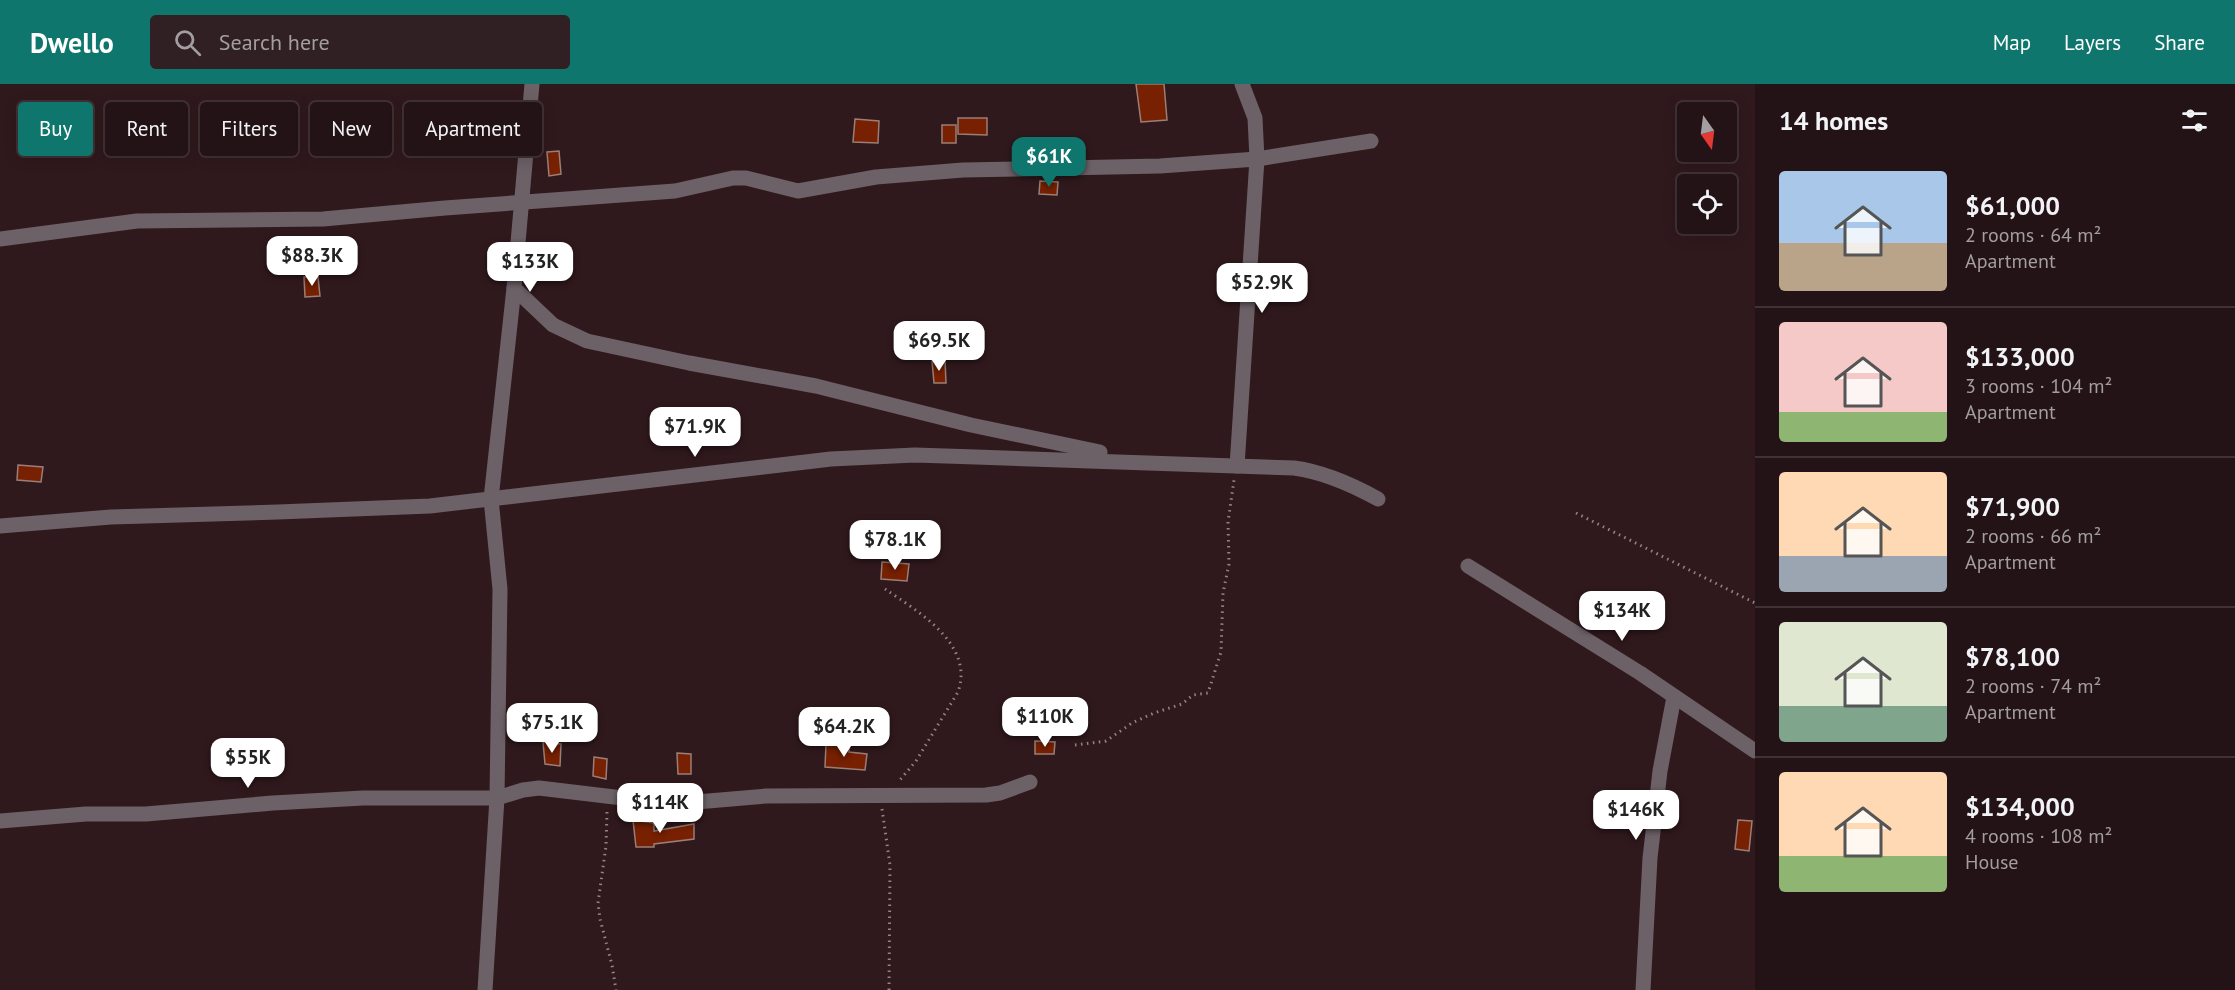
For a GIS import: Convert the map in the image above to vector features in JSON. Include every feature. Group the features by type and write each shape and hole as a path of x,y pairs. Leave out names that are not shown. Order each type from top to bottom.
{"street":[{"path":"485,990 497,798 500,589 491,499 514,288 532,84"},
{"path":"1237,466 1257,159 1255,118 1242,84"},
{"path":"0,239 137,221 323,219 675,191 733,178 746,178 798,191 876,177 963,170 1122,168 1257,159 1371,141"},
{"path":"514,288 553,325 587,341 816,386 971,425 1092,452 1219,466"},
{"path":"0,526 111,517 430,506 831,459 915,455 1237,466 1311,471 1336,478 1378,499"},
{"path":"1468,566 1631,667 1755,751"},
{"path":"1643,990 1650,858 1660,771 1674,697"},
{"path":"0,821 86,814 146,814 363,798 497,798 539,788 673,804 766,796 986,795 1000,793 1030,782"}],"path":[{"path":"1075,745 1106,741 1132,723 1182,704 1193,695 1208,693 1221,652 1223,593 1229,564 1228,522 1237,466"},
{"path":"1575,513 1755,603"},
{"path":"885,590 937,626 956,653 960,680 957,692 916,761 883,796 890,865 889,990"},
{"path":"608,796 606,846 598,903 616,990"}],"building":[{"path":"1136,84 1164,84 1167,120 1141,122"},
{"path":"958,118 987,118 987,135 958,134"},
{"path":"855,119 879,121 878,143 853,142"},
{"path":"942,125 956,125 956,143 942,143"},
{"path":"559,151 561,174 549,176 547,152"},
{"path":"1040,181 1058,182 1057,195 1039,194"},
{"path":"304,277 318,277 320,296 305,297"},
{"path":"945,360 946,383 934,383 932,361"},
{"path":"18,465 43,467 41,482 17,480"},
{"path":"882,562 909,564 907,581 881,579"},
{"path":"1035,741 1055,742 1054,754 1035,754"},
{"path":"543,742 561,744 560,766 545,764"},
{"path":"826,744 849,747 849,752 867,754 865,770 825,767"},
{"path":"677,753 691,754 691,774 678,774"},
{"path":"594,757 607,759 606,779 593,776"},
{"path":"633,820 654,823 654,831 694,824 694,839 654,844 654,847 636,847"},
{"path":"1738,820 1752,821 1749,851 1735,849"}]}
